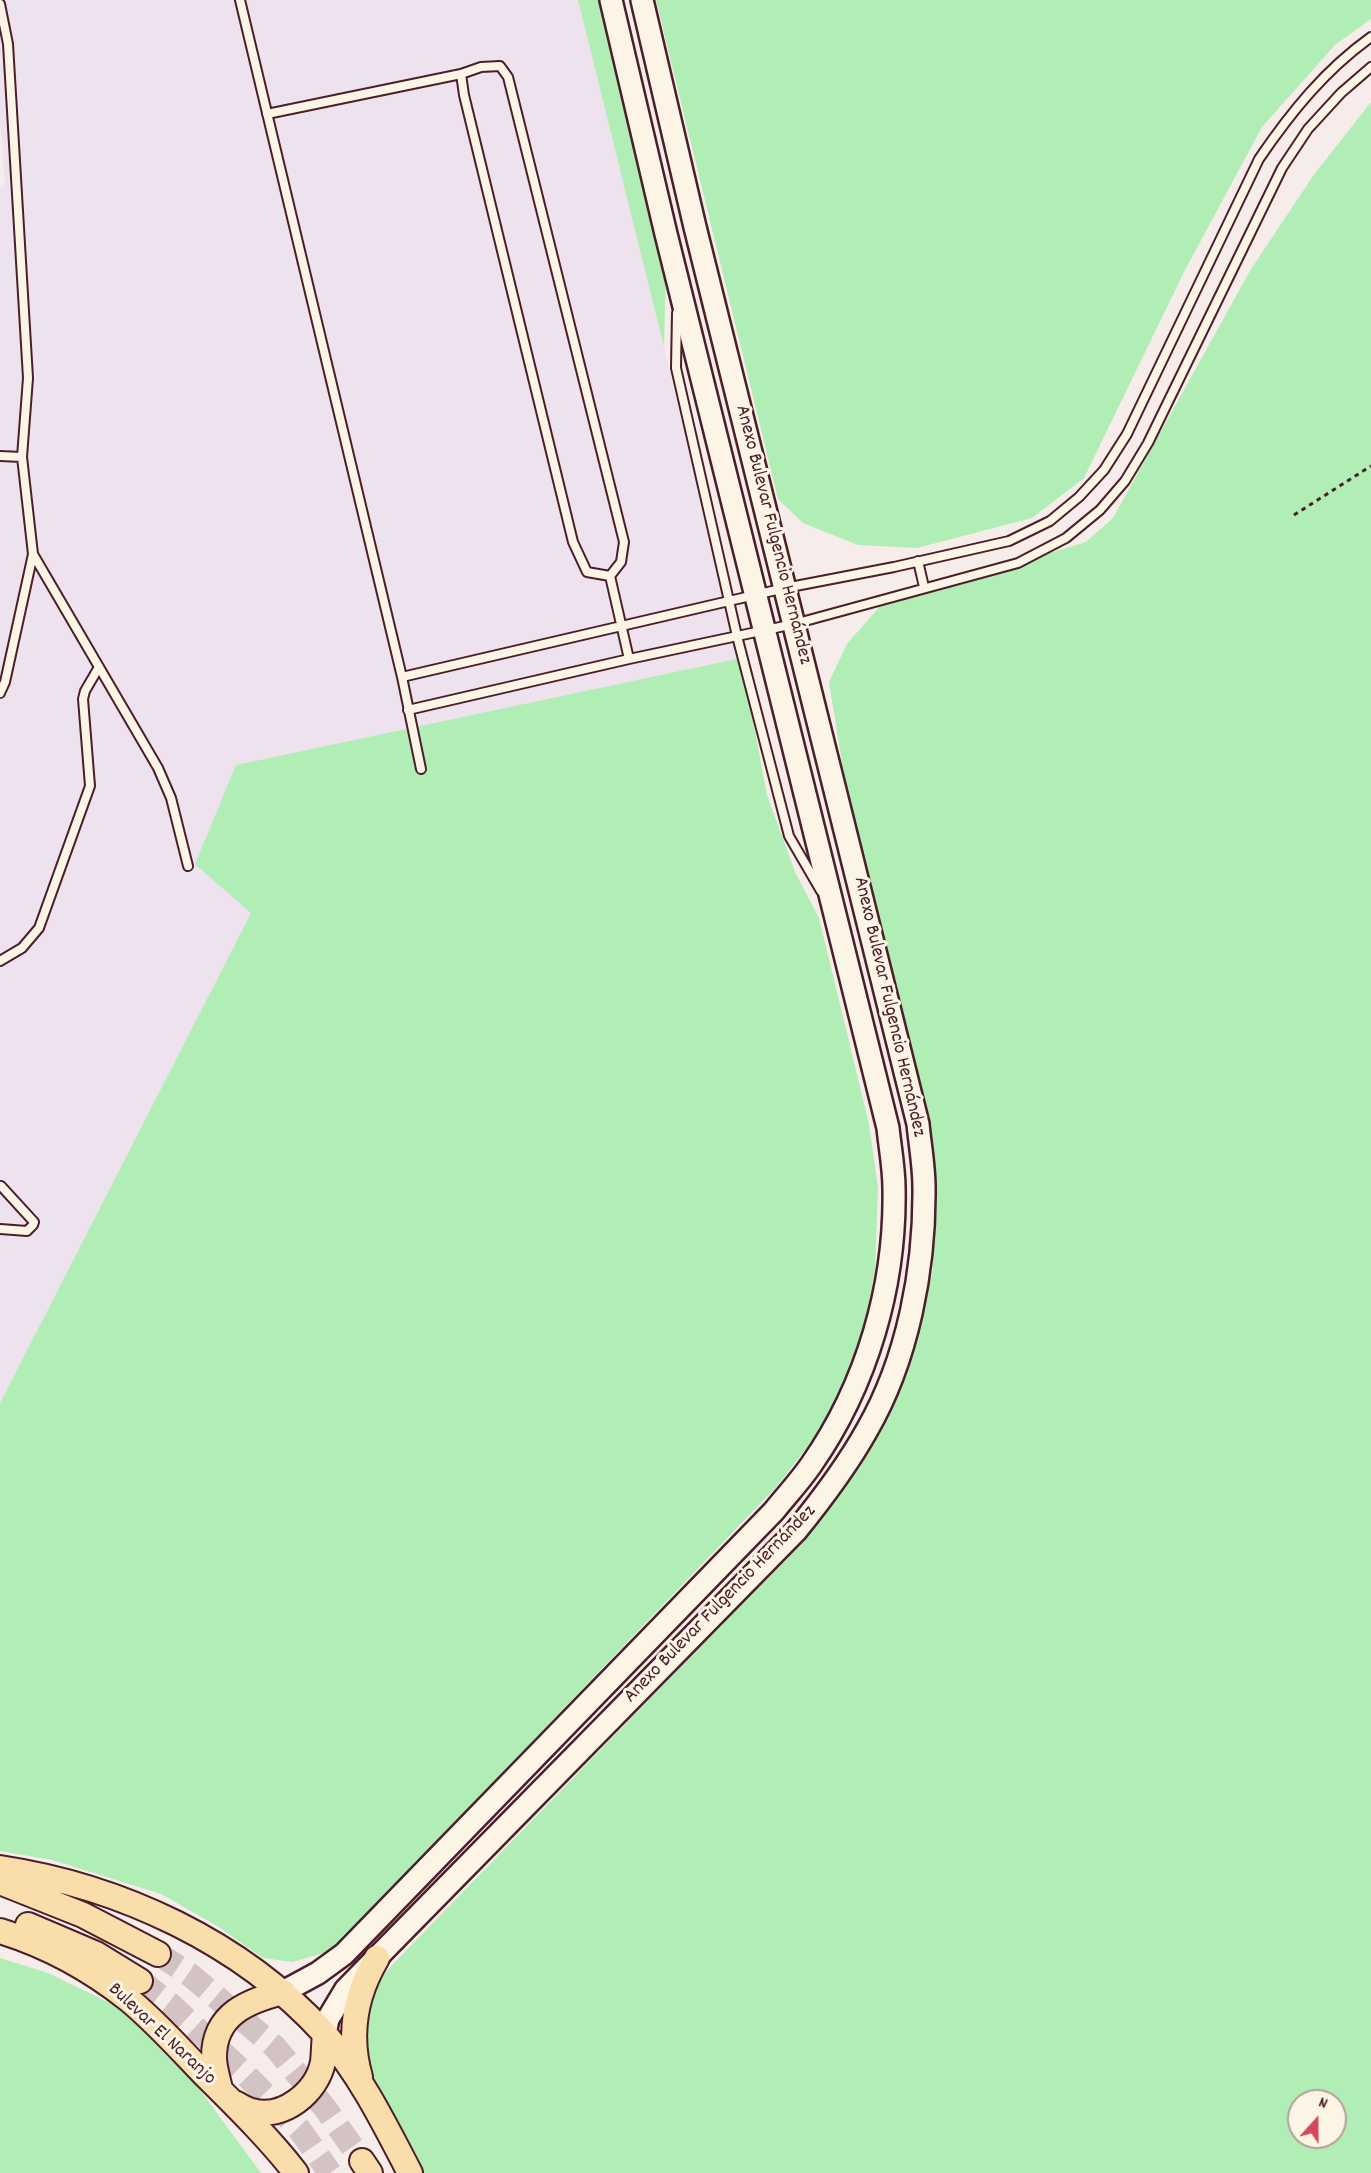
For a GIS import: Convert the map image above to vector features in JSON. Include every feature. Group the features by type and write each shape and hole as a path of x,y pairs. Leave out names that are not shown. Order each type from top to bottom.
{"main road":[{"name":"Anexo Bulevar Fulgencio Hernández","path":"283,1992 318,1973 344,1953 774,1511 811,1465 842,1414 866,1361 882,1304 892,1246 894,1187 888,1128 678,282 611,0"},
{"name":"Anexo Bulevar Fulgencio Hernández","path":"325,2034 328,2019 346,1989 796,1531 836,1482 869,1428 894,1371 912,1311 922,1249 924,1186 918,1124 695,227 642,0"},
{"path":"0,1868 60,1879 122,1899 153,1912 202,1938 283,1992 325,2034 361,2083 410,2173"},
{"path":"0,1882 83,1915 158,1954"},
{"name":"Bulevar El Naranjo","path":"0,1917 44,1930 70,1941 140,1981"},
{"name":"Bulevar El Naranjo","path":"0,1931 38,1945 88,1971 128,2000 227,2096 280,2152 296,2173"},
{"path":"361,2083 354,2050 355,2018 362,1987 376,1958"},
{"path":"283,1992 259,1998 241,2006 227,2020 217,2037 214,2057 227,2096 253,2112 286,2108 303,2097 316,2082 322,2063 325,2034"}],"lane":[{"path":"240,0 402,677 421,769"},
{"path":"0,4 8,44 28,378 21,457 33,554 0,693"},
{"path":"402,677 621,628 785,588 1009,541 1050,521 1079,497 1104,470 1127,434 1259,159 1286,119 1320,80 1371,37"},
{"path":"267,114 461,75 481,67 500,66 508,77 624,542 621,562 610,576"},
{"path":"408,710 794,624 1018,563 1066,538 1107,503 1125,481 1148,443 1282,168 1308,129 1341,93 1371,67"},
{"path":"461,75 573,542 587,572 610,576"},
{"path":"678,282 676,368 737,636 789,836 838,920"},
{"path":"0,456 21,457"},
{"path":"33,554 158,768 171,798 188,866"},
{"path":"918,561 924,587"},
{"path":"610,576 629,659"},
{"path":"0,961 22,948 39,928 90,786 83,699 99,667"},
{"path":"0,1229 27,1231 33,1225 33,1221 1,1186"}],"path":[{"path":"1294,515 1371,466"}],"shaded area":[{"path":"0,0 578,0 741,658 236,765 251,913 0,1403 0,188 5,186 0,120"}],"green space":[{"path":"578,0 601,0 666,269 664,347"},
{"path":"656,0 1371,0 1371,19 1335,45 1262,127 1185,270 1084,478 1032,518 917,548 858,545 803,523 778,499"},
{"path":"1371,102 1371,2173 422,2173 391,2120 364,2061 368,1990 698,1649 817,1521 902,1376 933,1270 928,1134 845,781 829,682 847,644 882,604 1086,542 1113,518 1251,269 1313,176"},
{"path":"741,658 767,795 795,872 819,918 869,1124 878,1187 875,1269 861,1345 828,1420 777,1486 331,1951 292,1962 263,1958 217,1926 161,1894 52,1860 0,1851 0,1403 251,913 195,864 236,765"},
{"path":"0,1958 48,1973 118,2007 184,2068 261,2173 0,2173"}],"tunnel":[{"path":"158,1954 189,1974 275,2047 325,2108 362,2161"},
{"path":"140,1981 170,2004 243,2072 300,2130 330,2173"}]}
